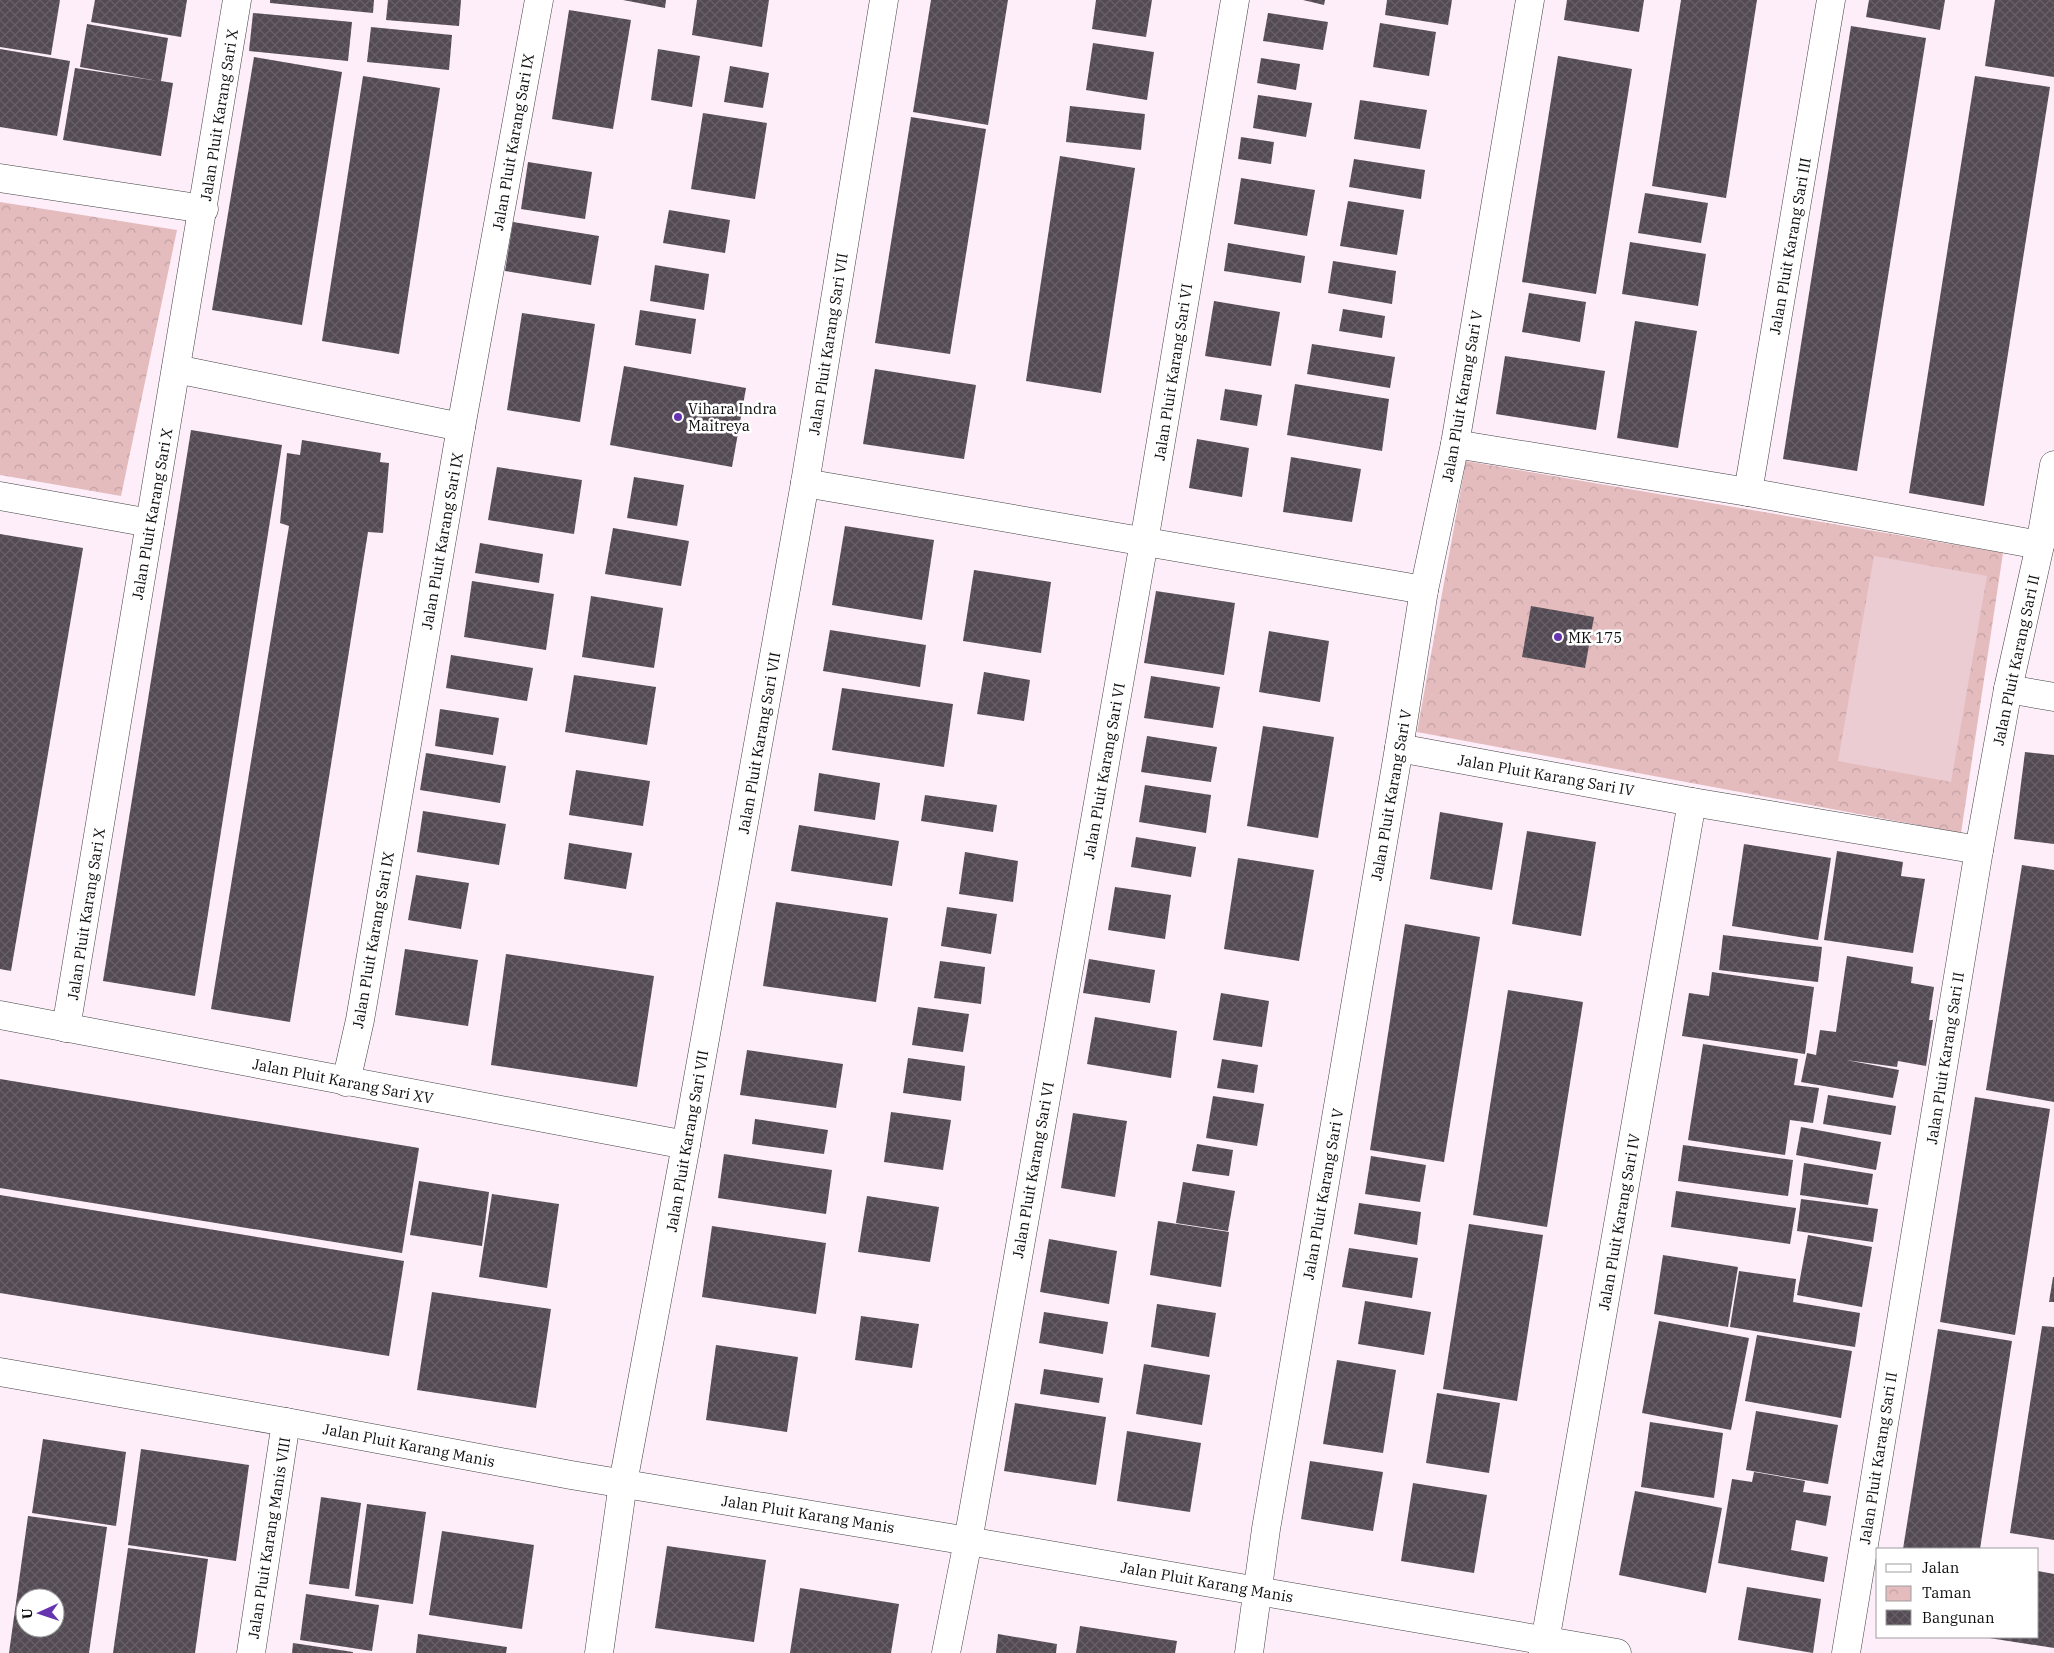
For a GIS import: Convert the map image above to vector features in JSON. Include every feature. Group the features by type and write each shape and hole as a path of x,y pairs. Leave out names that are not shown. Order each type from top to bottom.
{"street":[{"name":"Jalan Pluit Karang Sari X","path":"66,1028 204,209 237,0"},
{"name":"Jalan Pluit Karang Sari IX","path":"346,1082 362,1010 461,427 539,0"},
{"name":"Jalan Pluit Karang Sari VII","path":"600,1653 623,1483 805,483 884,0"},
{"name":"Jalan Pluit Karang Sari VI","path":"946,1653 968,1541 1144,542 1235,0"},
{"name":"Jalan Pluit Karang Sari V","path":"1249,1653 1266,1529 1399,748 1424,590 1455,444 1530,0"},
{"name":"Jalan Pluit Karang Sari III","path":"1748,492 1831,0"},
{"path":"0,178 204,209"},
{"path":"176,369 461,427"},
{"path":"1455,444 1748,492 2040,545"},
{"name":"Jalan Pluit Karang Sari II","path":"1846,1653 2008,689 2040,545 2054,465"},
{"path":"805,483 1424,590"},
{"path":"0,496 150,523"},
{"path":"2008,689 2054,697"},
{"name":"Jalan Pluit Karang Sari IV","path":"1399,748 1692,802 1980,850"},
{"name":"Jalan Pluit Karang Sari IV","path":"1544,1647 1692,802"},
{"name":"Jalan Pluit Karang Sari XV","path":"0,1015 686,1145"},
{"name":"Jalan Pluit Karang Manis","path":"0,1372 286,1422 571,1476 623,1483 1258,1590 1544,1647 1616,1653"},
{"name":"Jalan Pluit Karang Manis VIII","path":"251,1653 286,1422"}],"green space":[{"path":"0,202 177,230 121,496 0,475"},
{"path":"1466,461 2003,553 1961,833 1417,732"}],"shaded area":[{"path":"1874,556 1987,576 1951,782 1838,761"}],"building":[{"path":"0,0 60,0 51,55 0,47"},
{"path":"95,0 187,0 181,37 91,22"},
{"path":"270,0 374,0 373,13 270,3"},
{"path":"388,0 461,0 459,26 386,20"},
{"path":"623,0 666,0 665,8"},
{"path":"697,0 769,0 762,47 692,35"},
{"path":"931,0 1008,0 988,125 913,112"},
{"path":"1096,0 1152,0 1146,37 1092,29"},
{"path":"1303,0 1325,0 1324,5"},
{"path":"1387,0 1452,0 1448,25 1385,15"},
{"path":"1567,0 1644,0 1639,32 1564,20"},
{"path":"1681,0 1757,0 1726,198 1652,186"},
{"path":"1869,0 1945,0 1940,30 1866,17"},
{"path":"1995,0 2054,0 2054,77 1985,66"},
{"path":"569,10 631,20 613,129 552,119"},
{"path":"253,13 352,22 348,61 249,51"},
{"path":"1268,13 1328,22 1323,50 1263,41"},
{"path":"1380,23 1436,32 1429,76 1373,67"},
{"path":"87,24 168,38 161,81 173,83 161,156 63,140 75,68 158,81 80,67"},
{"path":"1851,26 1926,38 1857,471 1783,459"},
{"path":"371,27 452,35 449,70 367,62"},
{"path":"1093,43 1154,52 1147,100 1086,90"},
{"path":"0,49 70,61 57,136 0,127"},
{"path":"658,49 700,56 692,107 651,100"},
{"path":"1558,56 1632,69 1596,294 1522,282"},
{"path":"254,57 342,72 302,325 212,310"},
{"path":"1261,58 1300,64 1296,90 1257,83"},
{"path":"730,66 769,73 763,108 724,102"},
{"path":"363,76 440,88 399,354 322,341"},
{"path":"1975,76 2050,87 1984,506 1909,493"},
{"path":"1258,95 1312,103 1306,137 1253,128"},
{"path":"1360,100 1427,110 1420,149 1354,139"},
{"path":"1070,106 1145,114 1141,150 1066,142"},
{"path":"703,113 767,123 755,199 691,189"},
{"path":"911,117 986,129 950,354 875,343"},
{"path":"1241,137 1274,142 1271,164 1238,159"},
{"path":"1060,156 1135,168 1101,393 1026,381"},
{"path":"1354,159 1425,170 1421,199 1349,187"},
{"path":"528,162 592,172 585,219 521,209"},
{"path":"1241,178 1315,190 1307,236 1234,224"},
{"path":"1645,193 1708,203 1701,243 1638,233"},
{"path":"1348,201 1404,210 1397,255 1340,246"},
{"path":"669,210 730,220 725,253 663,243"},
{"path":"513,222 599,236 591,285 505,271"},
{"path":"1630,242 1706,254 1698,306 1622,294"},
{"path":"1228,243 1305,256 1301,283 1224,271"},
{"path":"1333,261 1396,271 1392,304 1328,293"},
{"path":"655,265 709,274 704,310 650,301"},
{"path":"1529,293 1586,302 1580,342 1522,332"},
{"path":"1214,301 1280,312 1271,366 1205,356"},
{"path":"1343,309 1385,316 1382,338 1339,331"},
{"path":"640,310 696,319 691,354 635,345"},
{"path":"522,313 595,324 580,422 507,410"},
{"path":"1635,321 1697,331 1678,448 1617,438"},
{"path":"1312,344 1395,357 1390,388 1307,374"},
{"path":"1505,356 1605,371 1596,430 1496,414"},
{"name":"Vihara Indra Maitreya","path":"624,366 746,388 732,467 610,445"},
{"path":"875,369 976,385 964,459 863,444"},
{"path":"1295,384 1389,399 1382,451 1287,435"},
{"path":"1225,389 1262,395 1257,426 1220,420"},
{"path":"191,430 282,445 195,996 103,981"},
{"path":"1197,439 1249,448 1242,497 1189,488"},
{"path":"302,440 381,453 380,462 389,463 383,533 368,532 290,1022 211,1009 289,526 280,523 287,453 300,455"},
{"path":"1291,457 1361,469 1352,522 1283,512"},
{"path":"497,467 582,480 574,534 488,520"},
{"path":"634,477 684,485 677,526 627,518"},
{"path":"845,526 934,540 922,620 832,605"},
{"path":"613,528 689,541 681,586 605,574"},
{"path":"0,534 83,548 11,971 0,969"},
{"path":"480,543 543,554 539,583 475,573"},
{"path":"974,570 1051,582 1041,653 963,641"},
{"path":"472,581 554,594 546,650 464,637"},
{"path":"1156,591 1235,603 1224,675 1144,663"},
{"path":"591,596 663,608 654,668 582,657"},
{"name":"MK 175","path":"1531,606 1594,617 1585,668 1522,657"},
{"path":"830,630 926,645 920,687 823,671"},
{"path":"1269,631 1329,641 1320,702 1259,692"},
{"path":"451,655 533,668 527,701 446,688"},
{"path":"984,672 1030,680 1024,721 977,714"},
{"path":"574,675 656,687 647,745 565,732"},
{"path":"1151,676 1220,687 1213,728 1144,718"},
{"path":"842,688 953,704 944,767 832,750"},
{"path":"440,709 499,718 493,755 435,746"},
{"path":"1263,726 1334,737 1318,838 1247,826"},
{"path":"1147,736 1217,747 1211,782 1141,772"},
{"path":"2025,752 2054,755 2054,844 2014,839"},
{"path":"426,753 506,766 500,803 420,790"},
{"path":"576,770 650,781 643,826 569,815"},
{"path":"819,773 880,783 875,820 814,811"},
{"path":"1145,785 1211,795 1206,833 1139,822"},
{"path":"925,795 997,805 993,832 921,821"},
{"path":"423,811 506,824 499,865 417,852"},
{"path":"1440,812 1503,823 1492,890 1430,879"},
{"path":"799,825 899,841 892,886 791,871"},
{"path":"1527,831 1596,842 1581,936 1512,924"},
{"path":"1136,837 1196,847 1191,877 1131,867"},
{"path":"569,843 632,853 626,889 564,879"},
{"path":"1744,844 1831,858 1818,940 1732,926"},
{"path":"1837,851 1903,862 1901,876 1925,879 1913,953 1824,940"},
{"path":"965,852 1018,861 1013,902 959,894"},
{"path":"1238,858 1314,870 1299,961 1224,949"},
{"path":"2022,865 2054,870 2054,1102 1986,1090"},
{"path":"416,875 469,883 461,929 408,920"},
{"path":"1115,887 1171,895 1165,939 1108,930"},
{"path":"776,902 888,918 876,1002 763,986"},
{"path":"947,907 997,914 991,954 941,946"},
{"path":"1405,924 1480,937 1444,1162 1370,1150"},
{"path":"1723,935 1822,947 1818,982 1719,970"},
{"path":"405,949 478,960 468,1026 395,1015"},
{"path":"506,954 654,976 637,1087 491,1065"},
{"path":"1847,956 1913,967 1911,983 1934,987 1929,1020 1933,1020 1926,1066 1898,1061 1897,1067 1846,1060 1899,1070 1893,1098 1801,1082 1807,1053 1816,1055 1820,1030 1836,1032"},
{"path":"1089,959 1155,970 1150,1003 1083,993"},
{"path":"940,961 985,967 981,1004 934,998"},
{"path":"1712,972 1814,987 1805,1054 1682,1036 1689,993 1709,996"},
{"path":"1508,990 1583,1002 1547,1227 1473,1215"},
{"path":"1221,993 1269,1001 1262,1047 1213,1040"},
{"path":"918,1007 969,1014 963,1052 912,1045"},
{"path":"1095,1017 1177,1031 1171,1078 1087,1064"},
{"path":"1703,1044 1798,1059 1794,1085 1819,1088 1813,1123 1790,1120 1785,1155 1688,1140"},
{"path":"747,1050 843,1064 836,1108 740,1095"},
{"path":"908,1058 965,1066 961,1101 903,1093"},
{"path":"1222,1059 1258,1065 1254,1093 1217,1088"},
{"path":"0,1079 419,1148 402,1253 0,1188"},
{"path":"1828,1095 1896,1106 1891,1135 1823,1124"},
{"path":"1213,1096 1264,1104 1257,1146 1206,1138"},
{"path":"1975,1097 2050,1109 2015,1335 1940,1322"},
{"path":"891,1112 951,1120 943,1170 884,1162"},
{"path":"1073,1113 1127,1121 1115,1197 1061,1188"},
{"path":"755,1119 828,1130 824,1154 752,1144"},
{"path":"1801,1127 1881,1142 1876,1170 1796,1155"},
{"path":"1197,1144 1233,1150 1229,1176 1192,1171"},
{"path":"1683,1145 1793,1160 1788,1196 1678,1181"},
{"path":"724,1154 832,1170 826,1214 718,1198"},
{"path":"1371,1156 1426,1165 1420,1202 1365,1194"},
{"path":"1804,1163 1873,1174 1868,1205 1800,1195"},
{"path":"419,1181 489,1192 482,1246 410,1235"},
{"path":"1183,1182 1235,1191 1228,1231 1176,1223"},
{"path":"1676,1191 1796,1208 1790,1244 1671,1227"},
{"path":"492,1194 559,1204 547,1288 479,1277"},
{"path":"0,1195 404,1261 389,1356 0,1293"},
{"path":"867,1196 939,1207 930,1262 858,1252"},
{"path":"1801,1199 1878,1209 1873,1242 1797,1231"},
{"path":"1359,1203 1421,1212 1417,1245 1354,1234"},
{"path":"1158,1221 1229,1232 1221,1287 1150,1275"},
{"path":"1469,1224 1543,1235 1517,1401 1443,1389"},
{"path":"712,1226 826,1243 816,1314 702,1297"},
{"path":"1808,1235 1872,1247 1862,1307 1797,1295"},
{"path":"1049,1239 1117,1251 1109,1304 1040,1292"},
{"path":"1349,1248 1418,1258 1412,1298 1342,1287"},
{"path":"1663,1255 1738,1267 1728,1327 1654,1314"},
{"path":"1739,1271 1796,1279 1793,1302 1860,1313 1855,1347 1730,1327"},
{"path":"2053,1277 2054,1302 2049,1302"},
{"path":"432,1292 551,1309 536,1408 417,1390"},
{"path":"1365,1301 1431,1312 1424,1355 1358,1344"},
{"path":"1157,1304 1216,1313 1209,1357 1151,1347"},
{"path":"1044,1312 1108,1322 1103,1354 1039,1343"},
{"path":"861,1316 919,1324 912,1368 855,1360"},
{"path":"1659,1321 1749,1338 1731,1430 1642,1413"},
{"path":"2042,1326 2054,1327 2054,1540 2010,1533"},
{"path":"1938,1329 2012,1341 1980,1548 1903,1548"},
{"path":"1757,1335 1852,1351 1841,1418 1745,1401"},
{"path":"716,1345 798,1357 787,1432 706,1420"},
{"path":"1337,1360 1396,1370 1383,1453 1323,1444"},
{"path":"1144,1364 1210,1375 1202,1425 1136,1414"},
{"path":"1044,1369 1103,1378 1099,1403 1040,1394"},
{"path":"1437,1393 1500,1403 1489,1473 1426,1463"},
{"path":"1015,1403 1106,1417 1096,1485 1004,1471"},
{"path":"1756,1411 1838,1425 1828,1484 1746,1470"},
{"path":"1650,1422 1723,1433 1714,1498 1641,1487"},
{"path":"1127,1431 1201,1443 1190,1512 1117,1501"},
{"path":"43,1439 126,1452 116,1526 32,1513"},
{"path":"141,1449 249,1465 236,1561 128,1545"},
{"path":"1310,1461 1383,1472 1373,1531 1301,1519"},
{"path":"1754,1472 1805,1481 1803,1492 1831,1496 1826,1526 1796,1520 1791,1550 1828,1557 1824,1582 1718,1563 1732,1479 1752,1482"},
{"path":"1413,1483 1487,1495 1474,1573 1401,1561"},
{"path":"1635,1491 1722,1508 1706,1593 1619,1575"},
{"path":"321,1497 361,1503 349,1589 309,1584"},
{"path":"367,1504 426,1512 413,1604 355,1596"},
{"path":"28,1516 107,1527 89,1653 9,1653 15,1610 15,1638 65,1638 65,1588 18,1588"},
{"path":"442,1531 534,1545 522,1629 429,1615"},
{"path":"667,1546 766,1560 754,1642 655,1628"},
{"path":"128,1548 208,1559 195,1653 113,1653"},
{"path":"2039,1571 2054,1574 2054,1648 1989,1638 2039,1638"},
{"path":"1747,1587 1821,1599 1813,1653 1738,1640"},
{"path":"800,1588 899,1604 891,1653 790,1653"},
{"path":"306,1594 379,1605 372,1651 300,1640"},
{"path":"1080,1626 1177,1641 1175,1653 1076,1653"},
{"path":"418,1634 507,1647 506,1653 416,1653"},
{"path":"998,1634 1057,1644 1056,1653 996,1653"},
{"path":"293,1643 353,1652 353,1653 292,1653"}],"place":[{"name":"Vihara Indra Maitreya","path":"678,417"},
{"name":"MK 175","path":"1558,637"}]}
